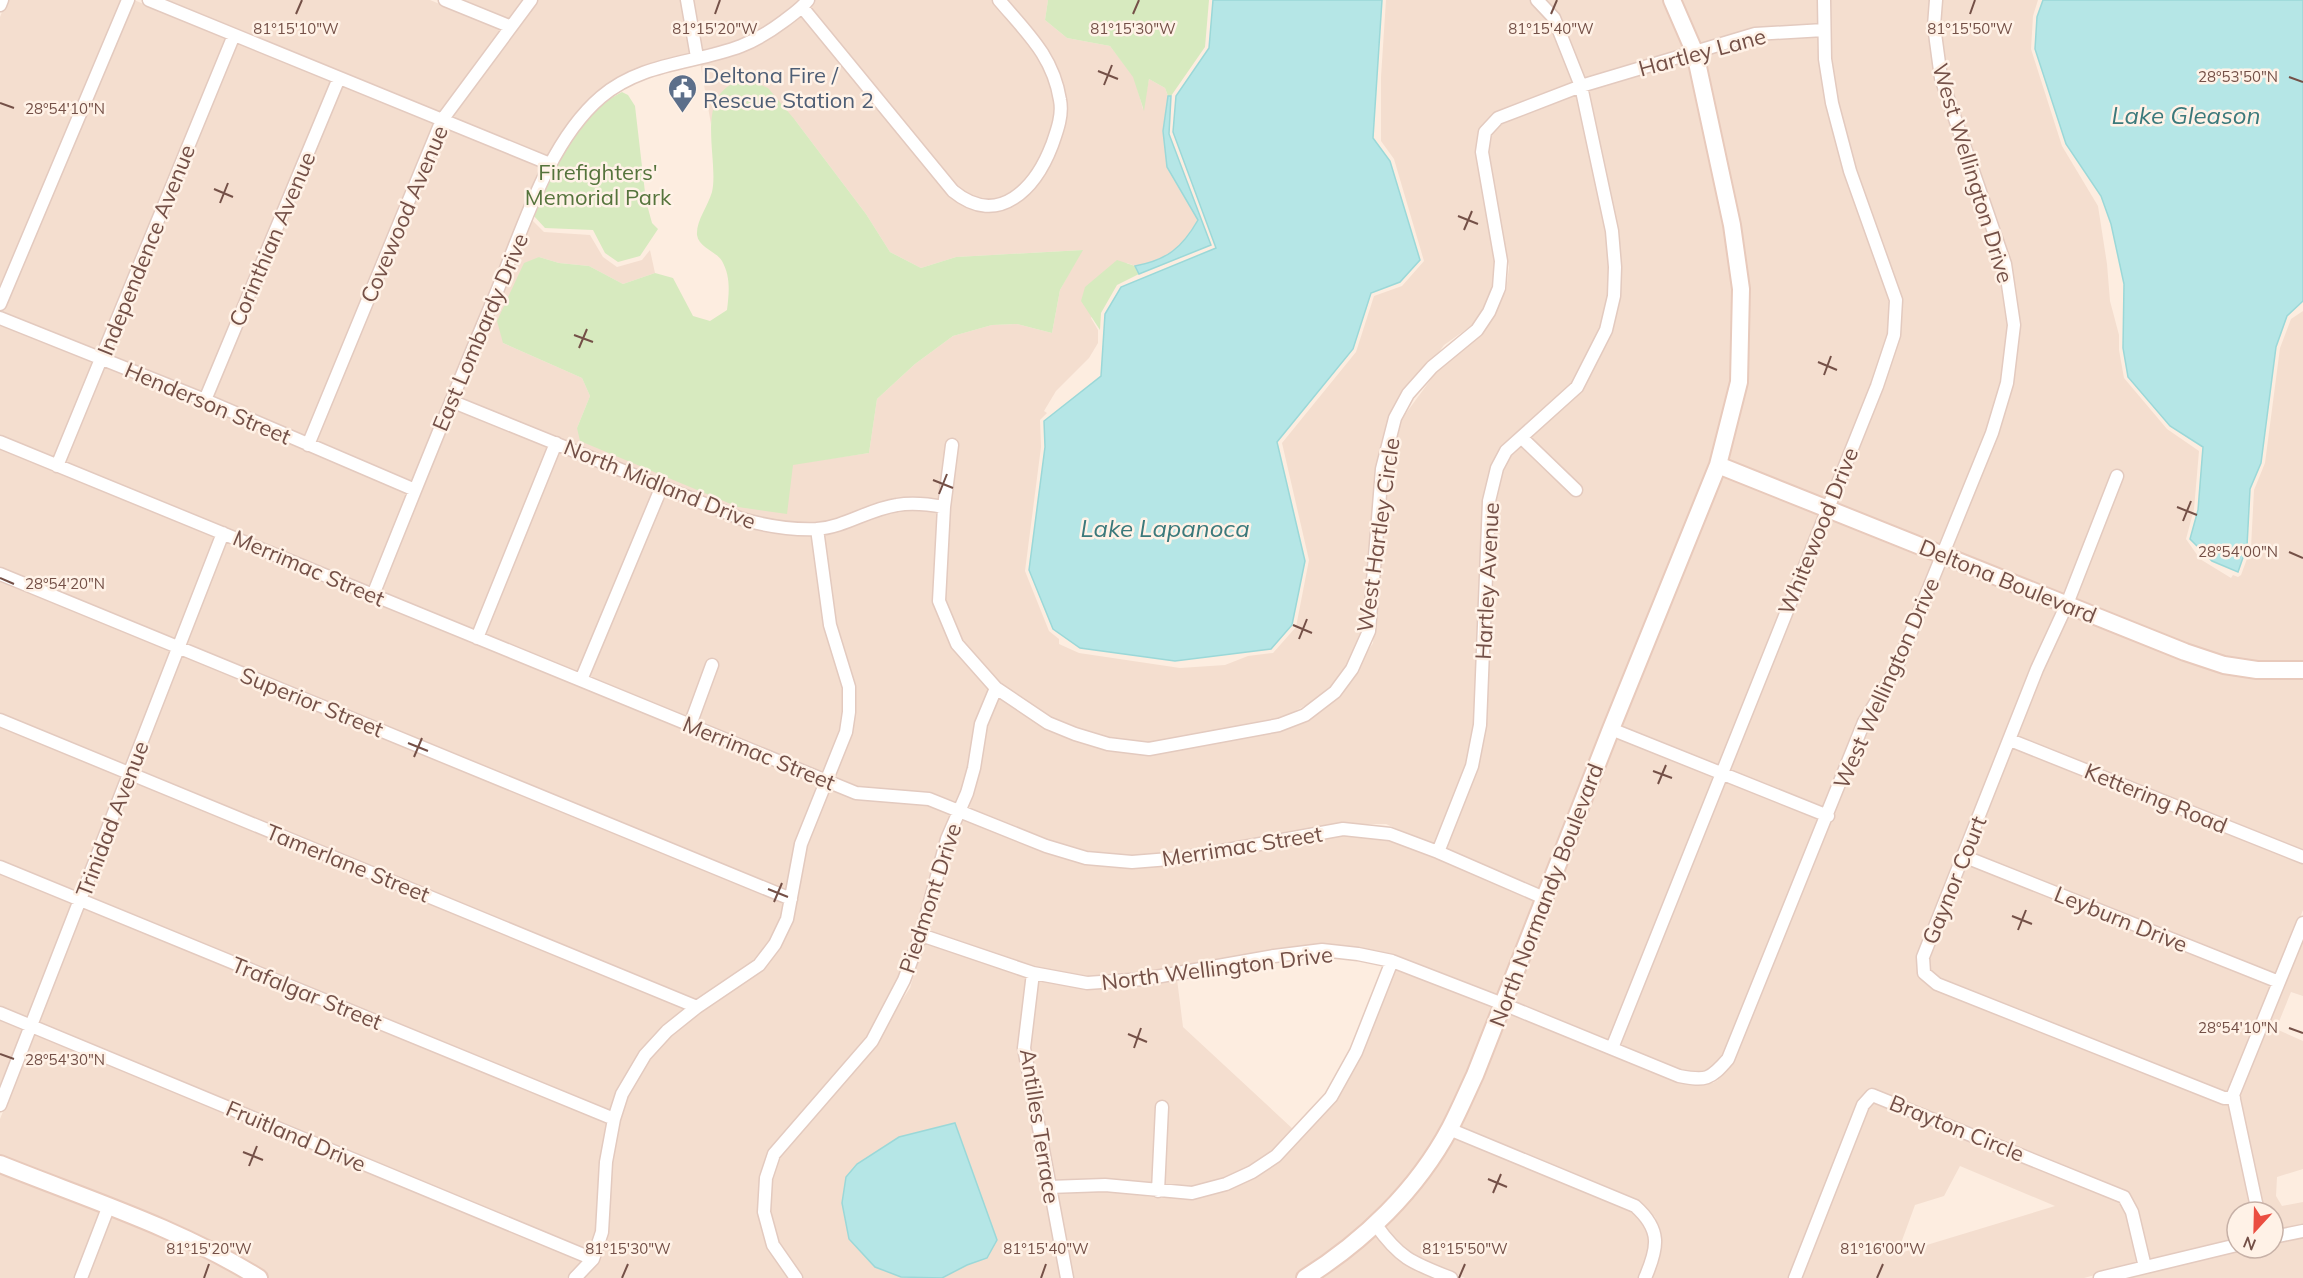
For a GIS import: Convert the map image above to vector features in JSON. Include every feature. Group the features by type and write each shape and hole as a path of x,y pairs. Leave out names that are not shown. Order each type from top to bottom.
{"street":[{"path":"0,5 2,0"},
{"path":"0,304 128,0"},
{"path":"148,0 550,164"},
{"path":"445,0 509,26"},
{"name":"Covewood Avenue","path":"308,446 442,120 509,26 531,0"},
{"path":"687,0 697,57"},
{"path":"805,4 953,191 960,197 977,204 1001,205 1018,196 1038,174 1046,161 1059,126 1061,102 1052,68 1044,53 999,0"},
{"name":"Hartley Avenue","path":"1438,852 1472,766 1480,725 1489,501 1497,468 1506,451 1577,387 1606,330 1614,296 1612,231 1581,86 1554,18 1537,0"},
{"name":"North Normandy Boulevard","path":"1305,1278 1332,1262 1376,1225 1424,1169 1449,1129 1475,1074 1718,465 1738,382 1741,289 1732,225 1695,53 1672,0"},
{"name":"Whitewood Drive","path":"1612,1048 1877,386 1894,335 1896,300 1850,171 1829,81 1824,30 1824,0"},
{"name":"West Wellington Drive","path":"1713,1076 1728,1059 1864,722 1896,669 1992,433 2007,383 2014,325 2005,264 1941,78 1934,26 1936,0"},
{"name":"East Lombardy Drive","path":"373,595 550,164 574,126 602,96 656,67 741,46 774,28 805,4"},
{"name":"Hartley Lane","path":"1581,86 1755,34 1824,30"},
{"name":"Independence Avenue","path":"57,466 234,35"},
{"name":"Corinthian Avenue","path":"205,400 339,78"},
{"name":"West Hartley Circle","path":"952,445 944,507 939,601 957,644 996,688 1048,723 1075,734 1108,744 1149,749 1279,725 1305,715 1335,692 1352,669 1369,631 1382,469 1395,418 1408,394 1432,367 1477,330 1489,312 1499,288 1502,261 1482,152 1485,132 1498,118 1581,86"},
{"name":"Henderson Street","path":"0,318 205,400 415,490"},
{"name":"North Midland Drive","path":"451,401 752,522 770,527 817,529 850,522 895,505 919,502 944,507"},
{"path":"1522,438 1576,490"},
{"name":"Merrimac Street","path":"0,442 856,793 929,799 959,809 1008,832 1046,846 1086,858 1120,861 1182,858 1343,829 1390,834 1544,898"},
{"path":"477,638 556,443"},
{"name":"Deltona Boulevard","path":"1718,465 2185,652 2224,665 2257,670 2303,670"},
{"name":"Gaynor Court","path":"2117,477 2067,604 2037,669 1923,957 1924,973 1937,984 2224,1098 2234,1098"},
{"path":"581,680 662,486"},
{"path":"575,1278 593,1259 602,1232 606,1162 614,1119 622,1094 645,1055 667,1031 697,1007 759,965 775,944 787,919 801,844 846,732 849,712 849,687 830,626 817,529"},
{"name":"Trinidad Avenue","path":"0,1106 223,533"},
{"name":"Superior Street","path":"0,574 791,899"},
{"path":"690,725 712,665"},
{"name":"Piedmont Drive","path":"796,1278 773,1245 764,1212 766,1178 774,1154 806,1114 872,1041 904,980 921,934 947,839 967,793 974,768 981,724 996,688"},
{"name":"Tamerlane Street","path":"0,720 697,1007"},
{"path":"1611,729 1828,816"},
{"name":"Kettering Road","path":"2010,740 2303,856"},
{"name":"Leyburn Drive","path":"1963,856 2279,982"},
{"name":"Trafalgar Street","path":"0,867 614,1119"},
{"path":"2255,1200 2233,1095 2303,923"},
{"name":"North Wellington Drive","path":"921,934 1033,973 1087,983 1144,980 1274,956 1322,950 1392,961 1679,1076 1697,1079 1713,1076"},
{"path":"1049,1187 1105,1185 1192,1193 1226,1184 1252,1172 1276,1156 1331,1097 1356,1052 1392,961"},
{"name":"Antilles Terrace","path":"1033,973 1024,1048 1068,1278"},
{"name":"Fruitland Drive","path":"0,1013 593,1259"},
{"name":"Brayton Circle","path":"1795,1278 1863,1105 1872,1095 2124,1197 2132,1212 2145,1267"},
{"path":"1158,1191 1162,1107"},
{"path":"1449,1129 1635,1206 1651,1224 1656,1246 1655,1255 1645,1278"},
{"path":"0,1164 184,1239 236,1264 259,1278"},
{"path":"81,1278 108,1208"},
{"path":"1376,1225 1392,1247 1416,1264 1451,1278"},
{"path":"2285,1235 2303,1231"},
{"path":"2100,1278 2225,1248"}],"shaded area":[{"path":"7,0 123,0 0,291 0,17"},
{"path":"134,0 227,38 99,352 2,313"},
{"path":"164,0 430,0 501,29 441,113"},
{"path":"460,0 525,0 508,20"},
{"path":"537,0 682,0 692,53 655,62 629,75 548,157 450,117"},
{"path":"693,0 802,0 772,24 740,41 701,50"},
{"path":"814,0 992,0 1040,57 1048,71 1056,103 1054,125 1042,159 1020,189 1000,199 978,199 957,187 809,7"},
{"path":"1006,0 1048,0 1045,20 1067,38 1110,46 1134,77 1143,109 1149,79 1165,88 1168,96 1163,131 1186,198 1198,220 1187,238 1174,251 1156,262 1135,266 1127,263 1091,318 1098,330 1098,343 1089,358 1056,391 1044,411 1047,413 1040,420 1041,447 1025,571 1049,631 1059,639 1059,644 1079,653 1180,668 1225,665 1248,656 1273,653 1296,627 1309,560 1282,443 1356,352 1374,296 1402,286 1424,261 1394,159 1381,141 1381,77 1386,0 1530,0 1550,22 1574,83 1482,128 1499,269 1496,289 1478,321 1444,345 1393,415 1363,642 1329,693 1278,720 1150,743 1109,738 1077,729 1051,718 999,683 962,641 945,599 949,502 957,439 947,439 939,500 919,497 895,499 849,517 817,523 771,521 744,514 458,397 532,220 544,232 590,235 603,257 617,267 642,260 650,250 655,273 623,284 589,266 559,263 539,257 503,343 582,378 590,396 577,428 793,464 869,453 877,399 915,364 953,336 992,325 1017,324 1052,333 1060,290 1082,250 956,257 921,268 890,252 866,214 795,120 717,98 711,124 700,62 801,15 949,195 957,202 976,210 1000,210 1014,206 1026,197 1042,178 1050,164 1065,100 1057,65 1047,49"},
{"path":"1545,0 1666,0 1688,49 1584,79"},
{"path":"1678,0 1820,0 1820,24 1698,46"},
{"path":"1829,0 1931,0 1929,26 2000,266 2009,325 2002,382 1987,431 1940,548 1834,506 1901,300 1855,169 1837,101 1830,58"},
{"path":"1941,0 2038,0 2033,16 2031,49 2062,146 2098,206 2110,301 2119,335 2124,378 2167,429 2199,451 2194,509 2186,539 2200,559 2231,578 2233,575 2238,577 2241,575 2251,548 2254,490 2265,463 2280,348 2291,319 2303,311 2303,665 2225,660 2073,601 2124,474 2115,470 2064,597 1949,552 1996,435 2019,325 1946,76 1939,25"},
{"path":"1820,35 1891,301 1889,334 1872,384 1825,502 1725,462 1745,357 1701,57 1755,39"},
{"path":"236,42 333,81 203,393 108,355"},
{"path":"1692,60 1727,226 1736,290 1733,383 1714,464 1541,891 1444,849 1477,768 1494,501 1502,470 1510,455 1521,446 1576,497 1583,489 1529,438 1580,391 1619,296 1587,90"},
{"path":"342,85 435,123 306,438 212,397"},
{"path":"1578,93 1607,232 1610,268 1609,295 1601,329 1573,384 1493,467 1475,725 1467,765 1435,846 1386,824 1343,824 1182,853 1132,857 1088,852 1048,841 1010,827 966,806 985,725 998,696 1107,749 1277,732 1336,700 1373,643 1387,469 1401,420 1451,352 1485,327 1506,291 1509,267 1487,151 1490,134 1500,122"},
{"path":"444,127 543,167 412,483 315,442"},
{"path":"0,324 94,362 54,459 0,436"},
{"path":"104,366 203,405 408,493 371,588 63,462"},
{"path":"453,408 550,446 475,631 380,592"},
{"path":"0,448 216,536 175,640 0,568"},
{"path":"559,450 655,490 578,673 484,635"},
{"path":"1721,472 1821,512 1718,766 1617,726"},
{"path":"664,493 741,525 769,532 813,534 825,627 844,688 841,731 824,774 696,722 718,662 709,659 687,718 587,677"},
{"path":"918,508 938,511 935,601 990,689 963,791 957,802 930,793 858,787 833,778 851,732 823,533 851,527 896,510"},
{"path":"1830,516 1936,558 1892,667 1825,808 1727,770"},
{"path":"226,540 820,785 797,843 787,892 184,644"},
{"path":"1945,562 2060,608 1919,973 2230,1104 2250,1200 2225,1200 2225,1242 2149,1260 2126,1191 1873,1090 1790,1278 1650,1278 1659,1257 1661,1245 1658,1225 1655,1217 1637,1201 1456,1126 1506,1011 1677,1081 1697,1085 1718,1080 1718,1077 1733,1061 1868,724"},
{"path":"0,580 171,650 127,766 0,714"},
{"path":"2069,611 2183,657 2303,676 2303,851 2016,737 2041,671"},
{"path":"180,654 785,903 782,917 771,941 755,960 696,1001 136,769"},
{"path":"0,726 123,776 78,892 0,861"},
{"path":"1613,736 1714,776 1610,1041 1510,1000"},
{"path":"2013,747 2303,863 2303,910 2277,975 1969,853"},
{"path":"132,780 686,1009 663,1028 611,1112 87,896"},
{"path":"1723,780 1821,819 1724,1056 1711,1071 1697,1074 1680,1071 1619,1045"},
{"path":"829,788 855,798 927,804 952,813 902,983 865,1038 771,1150 768,1247 788,1278 582,1278 595,1266 599,1256 611,1163 619,1121 627,1096 649,1058 670,1035 779,948 806,845"},
{"path":"961,816 1006,837 1085,863 1343,835 1382,835 1537,901 1501,997 1390,954 1359,949 1144,974 1088,978 1034,967 927,931"},
{"path":"1965,863 2273,985 2229,1093 1940,979 1929,970 1928,957"},
{"path":"0,873 74,903 29,1019 0,1007"},
{"path":"84,906 608,1123 597,1231 590,1252 38,1023"},
{"path":"2303,936 2303,996 2291,992 2276,1029 2303,1041 2303,1169 2277,1177 2276,1196 2278,1200 2260,1200 2239,1098"},
{"path":"924,942 1027,977 1019,1050 1062,1278 942,1278 987,1258 997,1240 955,1123 899,1137 857,1164 846,1177 875,1267 907,1278 803,1278 777,1242 770,1211 771,1179 778,1156 873,1044 910,988"},
{"path":"1395,968 1497,1007 1471,1072 1420,1166 1373,1221 1329,1257 1295,1278 1073,1278 1055,1192 1104,1191 1191,1199 1226,1189 1313,1124"},
{"path":"1037,979 1087,989 1144,985 1177,979 1183,1027 1294,1130 1273,1152 1250,1167 1224,1179 1192,1188 1163,1186 1167,1102 1157,1102 1153,1185 1053,1182 1029,1047"},
{"path":"0,1019 25,1030 0,1092"},
{"path":"34,1033 584,1261 567,1278 269,1278 239,1259 0,1158 0,1119"},
{"path":"1873,1101 2121,1201 2127,1215 2139,1263 2084,1278 1801,1278 1867,1107","holes":["1960,1166 2055,1206 1897,1254 1915,1205 1944,1196"]},
{"path":"1451,1136 1632,1211 1646,1227 1651,1247 1639,1278 1465,1278 1418,1259 1396,1243 1383,1225"},
{"path":"0,1170 102,1211 75,1278 0,1278"},
{"path":"2303,1202 2303,1225 2285,1229 2285,1205"},
{"path":"111,1214 172,1239 248,1278 86,1278"},
{"path":"1375,1233 1390,1252 1413,1269 1436,1278 1315,1278"},
{"path":"2303,1236 2303,1278 2121,1278 2225,1253 2225,1260 2285,1260 2285,1240"}],"green space":[{"path":"1048,0 1209,0 1205,47 1171,96 1168,96 1165,88 1149,79 1144,111 1133,77 1110,46 1067,38 1045,20"},
{"path":"749,80 768,88 795,120 866,214 890,252 921,268 956,257 1083,250 1060,290 1052,333 1017,324 992,325 953,336 915,364 877,399 869,453 793,465 787,514 738,507 580,441 577,428 590,396 582,378 503,343 497,321 524,263 539,257 559,263 589,266 623,284 655,273 673,278 693,316 710,321 727,310 729,285 725,267 719,258 701,243 697,230 712,192 711,134 715,105 721,93 732,84"},
{"name":"Firefighters' Memorial Park","path":"622,92 628,95 635,106 646,201 652,223 658,229 640,256 618,262 605,253 593,230 545,228 533,215 558,162 579,129 606,102"},
{"path":"1117,260 1135,266 1139,274 1117,285 1101,313 1100,330 1081,301 1085,287"}],"water":[{"name":"Lake Lapanoca","path":"1213,0 1382,0 1373,138 1390,161 1420,260 1400,282 1371,293 1353,349 1277,442 1305,561 1292,625 1271,649 1175,661 1080,648 1053,629 1029,570 1045,447 1044,421 1101,376 1105,314 1121,287 1216,248 1173,132 1176,96 1209,48"},
{"name":"Lake Gleason","path":"2043,0 2303,0 2303,301 2287,316 2276,347 2261,463 2250,489 2247,546 2238,572 2212,561 2190,539 2198,510 2203,447 2170,426 2128,377 2123,348 2124,284 2111,224 2101,196 2066,144 2035,49 2037,17"},
{"path":"1168,96 1171,96 1169,134 1211,245 1139,274 1135,266 1156,260 1172,251 1186,238 1198,220 1167,167 1163,131"},
{"path":"955,1123 997,1240 987,1258 942,1278 901,1277 875,1267 849,1239 842,1203 846,1177 857,1164 899,1137"}],"place":[{"name":"Deltona Fire / Rescue Station 2","path":"682,114"}]}
